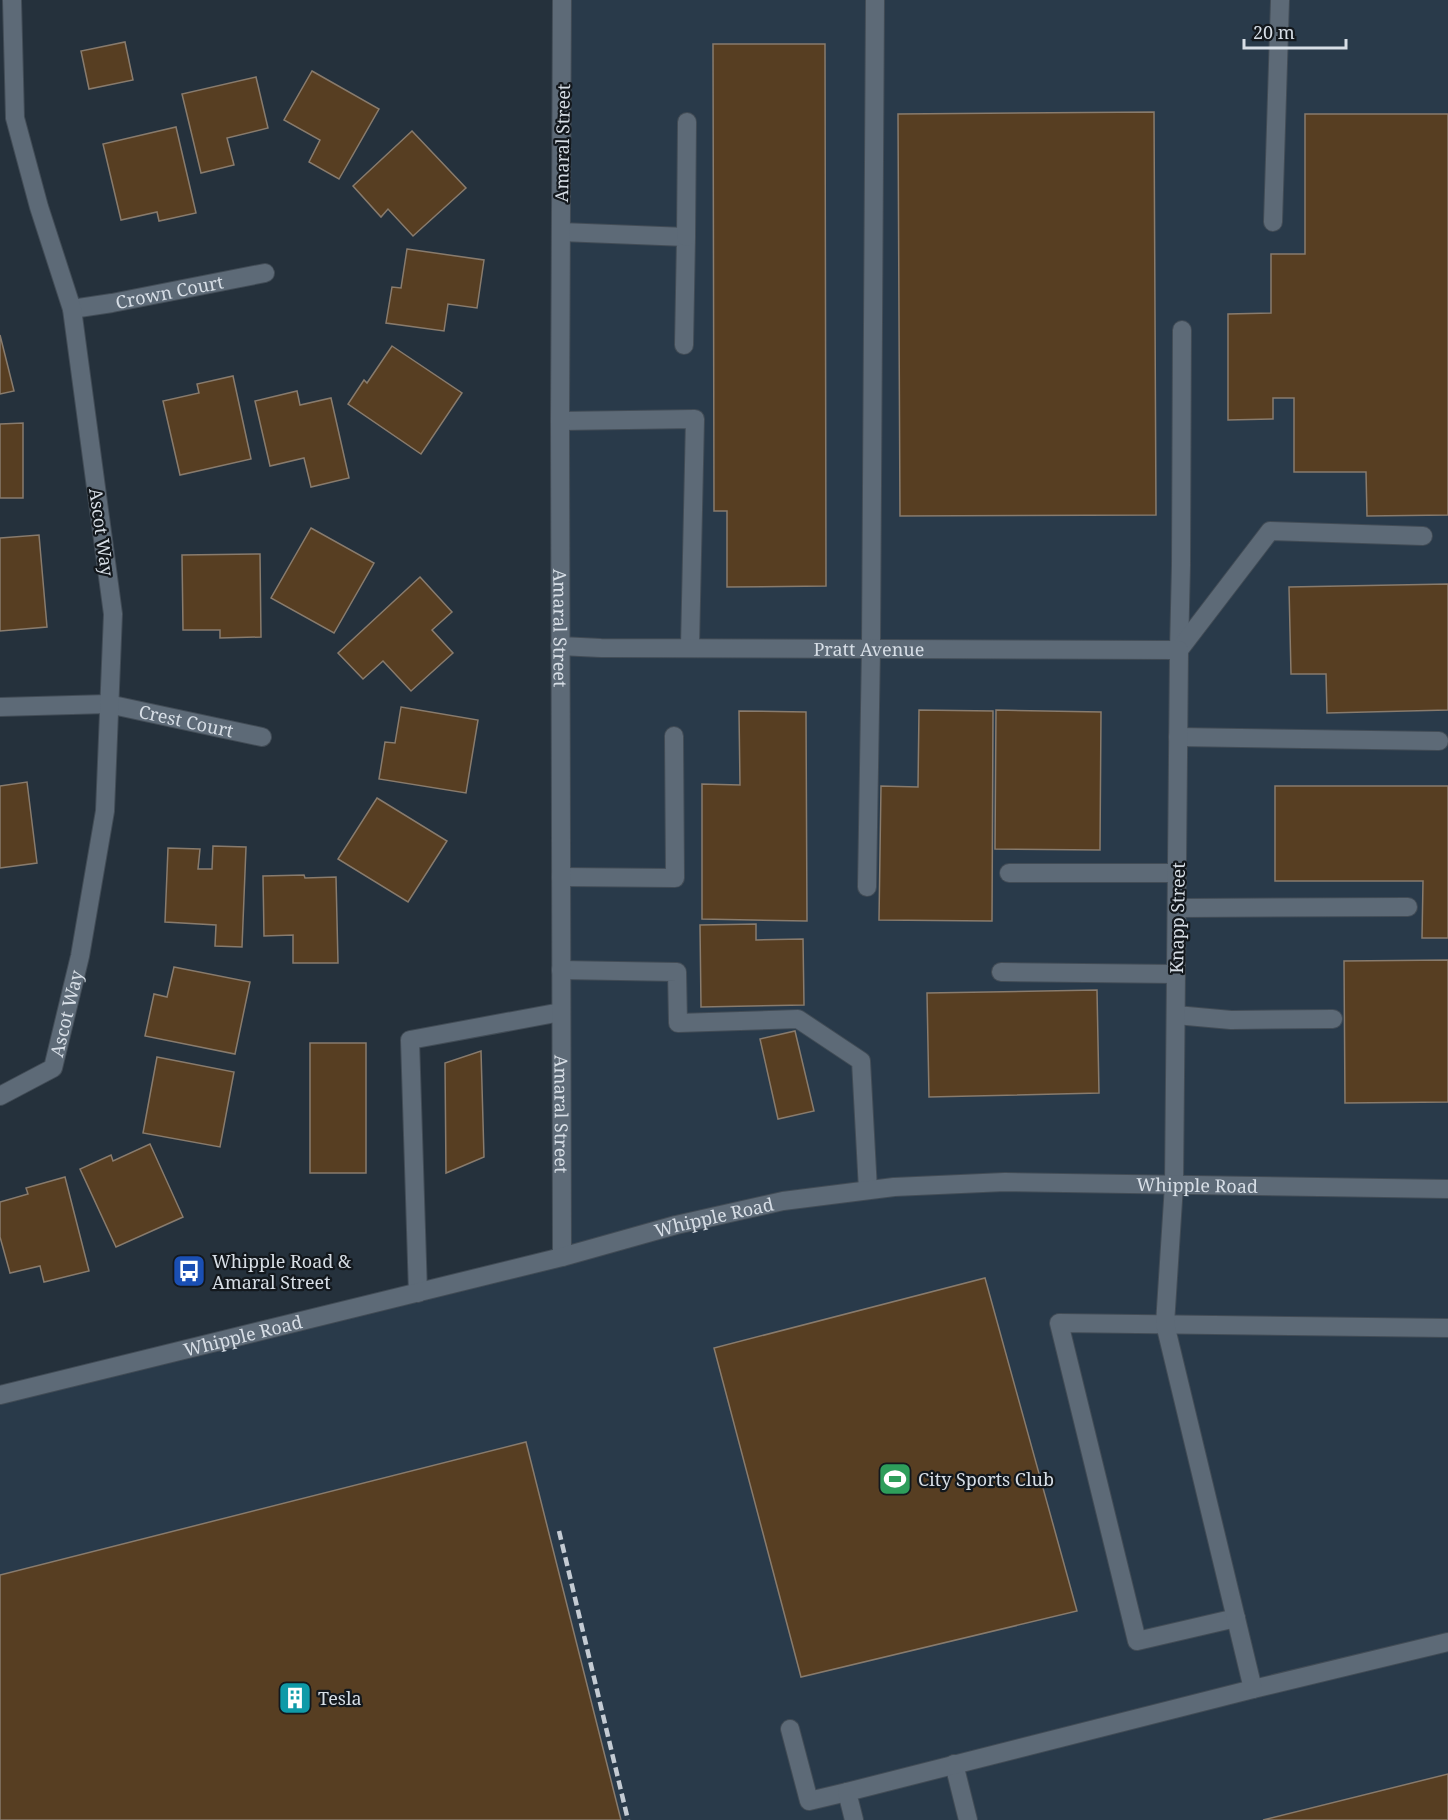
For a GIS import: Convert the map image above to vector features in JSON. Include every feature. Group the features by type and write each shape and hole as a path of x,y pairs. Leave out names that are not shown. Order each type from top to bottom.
{"street":[{"name":"Ascot Way","path":"0,1096 53,1068 80,956 105,812 113,614 72,309 39,207 15,118 12,0"},
{"name":"Amaral Street","path":"562,0 560,421 562,1257"},
{"path":"867,887 871,648 875,0"},
{"path":"1273,222 1280,0"},
{"path":"684,345 687,122"},
{"path":"561,232 686,237"},
{"name":"Crown Court","path":"72,309 266,273"},
{"name":"Knapp Street","path":"1182,330 1182,565 1179,650 1174,1185 1165,1324 1253,1689"},
{"path":"560,421 695,419 690,647"},
{"path":"1179,650 1270,531 1423,536"},
{"name":"Pratt Avenue","path":"560,646 1179,650"},
{"name":"Crest Court","path":"0,707 108,704 262,737"},
{"path":"561,877 675,878 674,736"},
{"path":"1179,737 1439,741"},
{"path":"1009,873 1178,873"},
{"path":"1177,908 1408,907"},
{"path":"561,970 677,972 678,1023 798,1019 861,1061 868,1190"},
{"path":"1001,972 1176,974"},
{"path":"418,1293 410,1040 561,1012"},
{"path":"1176,1015 1231,1020 1333,1019"},
{"name":"Whipple Road","path":"0,1395 562,1257 676,1225 783,1201 894,1187 1005,1182 1448,1189"},
{"path":"1236,1618 1137,1641 1059,1323 1448,1328"},
{"path":"790,1729 809,1801 1448,1642"},
{"path":"954,1764 968,1820"},
{"path":"847,1792 855,1820"}],"shaded area":[{"path":"562,0 1448,0 1448,1820 0,1820 0,1395 562,1257"}],"building":[{"path":"125,42 133,80 89,89 81,51"},
{"path":"713,44 825,44 826,586 727,587 727,511 714,511"},
{"path":"312,71 379,109 339,179 309,162 320,140 284,120"},
{"path":"256,77 268,128 227,138 234,165 201,173 182,94"},
{"path":"1154,112 1156,515 900,516 898,114"},
{"path":"1305,114 1448,114 1448,515 1367,516 1366,472 1294,472 1294,398 1273,398 1273,419 1228,420 1228,314 1271,313 1271,254 1305,254"},
{"path":"176,127 196,213 159,221 157,212 121,220 103,144"},
{"path":"412,131 466,188 413,236 388,209 381,217 353,186"},
{"path":"407,249 484,260 477,308 448,304 444,331 386,323 392,287 401,288"},
{"path":"0,335 14,391 0,394"},
{"path":"392,346 462,393 421,454 348,404 364,380 367,383"},
{"path":"233,376 251,459 180,475 163,401 199,393 197,384"},
{"path":"297,391 300,405 331,398 349,478 311,487 304,458 270,466 255,401"},
{"path":"23,423 23,498 0,498 0,424"},
{"path":"311,528 374,563 334,633 271,598"},
{"path":"39,535 47,627 0,631 0,538"},
{"path":"260,554 261,637 220,638 220,630 183,630 182,555"},
{"path":"420,577 452,612 432,630 453,653 411,691 383,661 363,679 338,653"},
{"path":"1448,584 1448,710 1327,713 1326,674 1291,674 1289,587"},
{"path":"401,707 478,720 466,793 379,779 385,742 395,743"},
{"path":"919,710 993,711 992,921 879,920 881,786 918,787"},
{"path":"996,710 1101,712 1100,850 995,849"},
{"path":"739,711 806,712 807,921 702,919 702,784 740,785"},
{"path":"27,782 37,863 0,868 0,786"},
{"path":"1275,786 1448,786 1448,938 1422,938 1423,881 1275,881"},
{"path":"377,798 447,841 408,902 338,859"},
{"path":"213,846 246,847 242,947 215,946 216,925 165,922 168,848 200,849 198,869 212,869"},
{"path":"304,875 305,878 336,877 338,963 293,963 293,935 264,936 263,876"},
{"path":"756,924 756,940 803,939 804,1005 701,1007 700,925"},
{"path":"1448,960 1448,1102 1345,1103 1344,961"},
{"path":"174,967 250,982 235,1054 145,1036 154,994 167,997"},
{"path":"1097,990 1099,1093 929,1097 927,993"},
{"path":"795,1031 814,1111 778,1119 760,1039"},
{"path":"310,1043 366,1043 366,1173 310,1173"},
{"path":"481,1051 484,1157 446,1173 445,1063"},
{"path":"157,1057 234,1072 220,1147 143,1133"},
{"path":"150,1144 183,1217 116,1247 80,1169 111,1155 113,1161"},
{"path":"65,1177 89,1271 44,1282 40,1266 10,1273 0,1237 0,1202 28,1194 26,1188"},
{"name":"City Sports Club","path":"985,1278 1077,1611 801,1677 714,1348"},
{"name":"Tesla","path":"526,1442 621,1820 0,1820 0,1575"},
{"path":"1448,1774 1448,1820 1263,1820"}],"railway":[{"path":"559,1531 628,1820"}],"place":[{"name":"Whipple Road & Amaral Street","path":"189,1271"},
{"name":"City Sports Club","path":"895,1479"},
{"name":"Tesla","path":"295,1698"}]}
